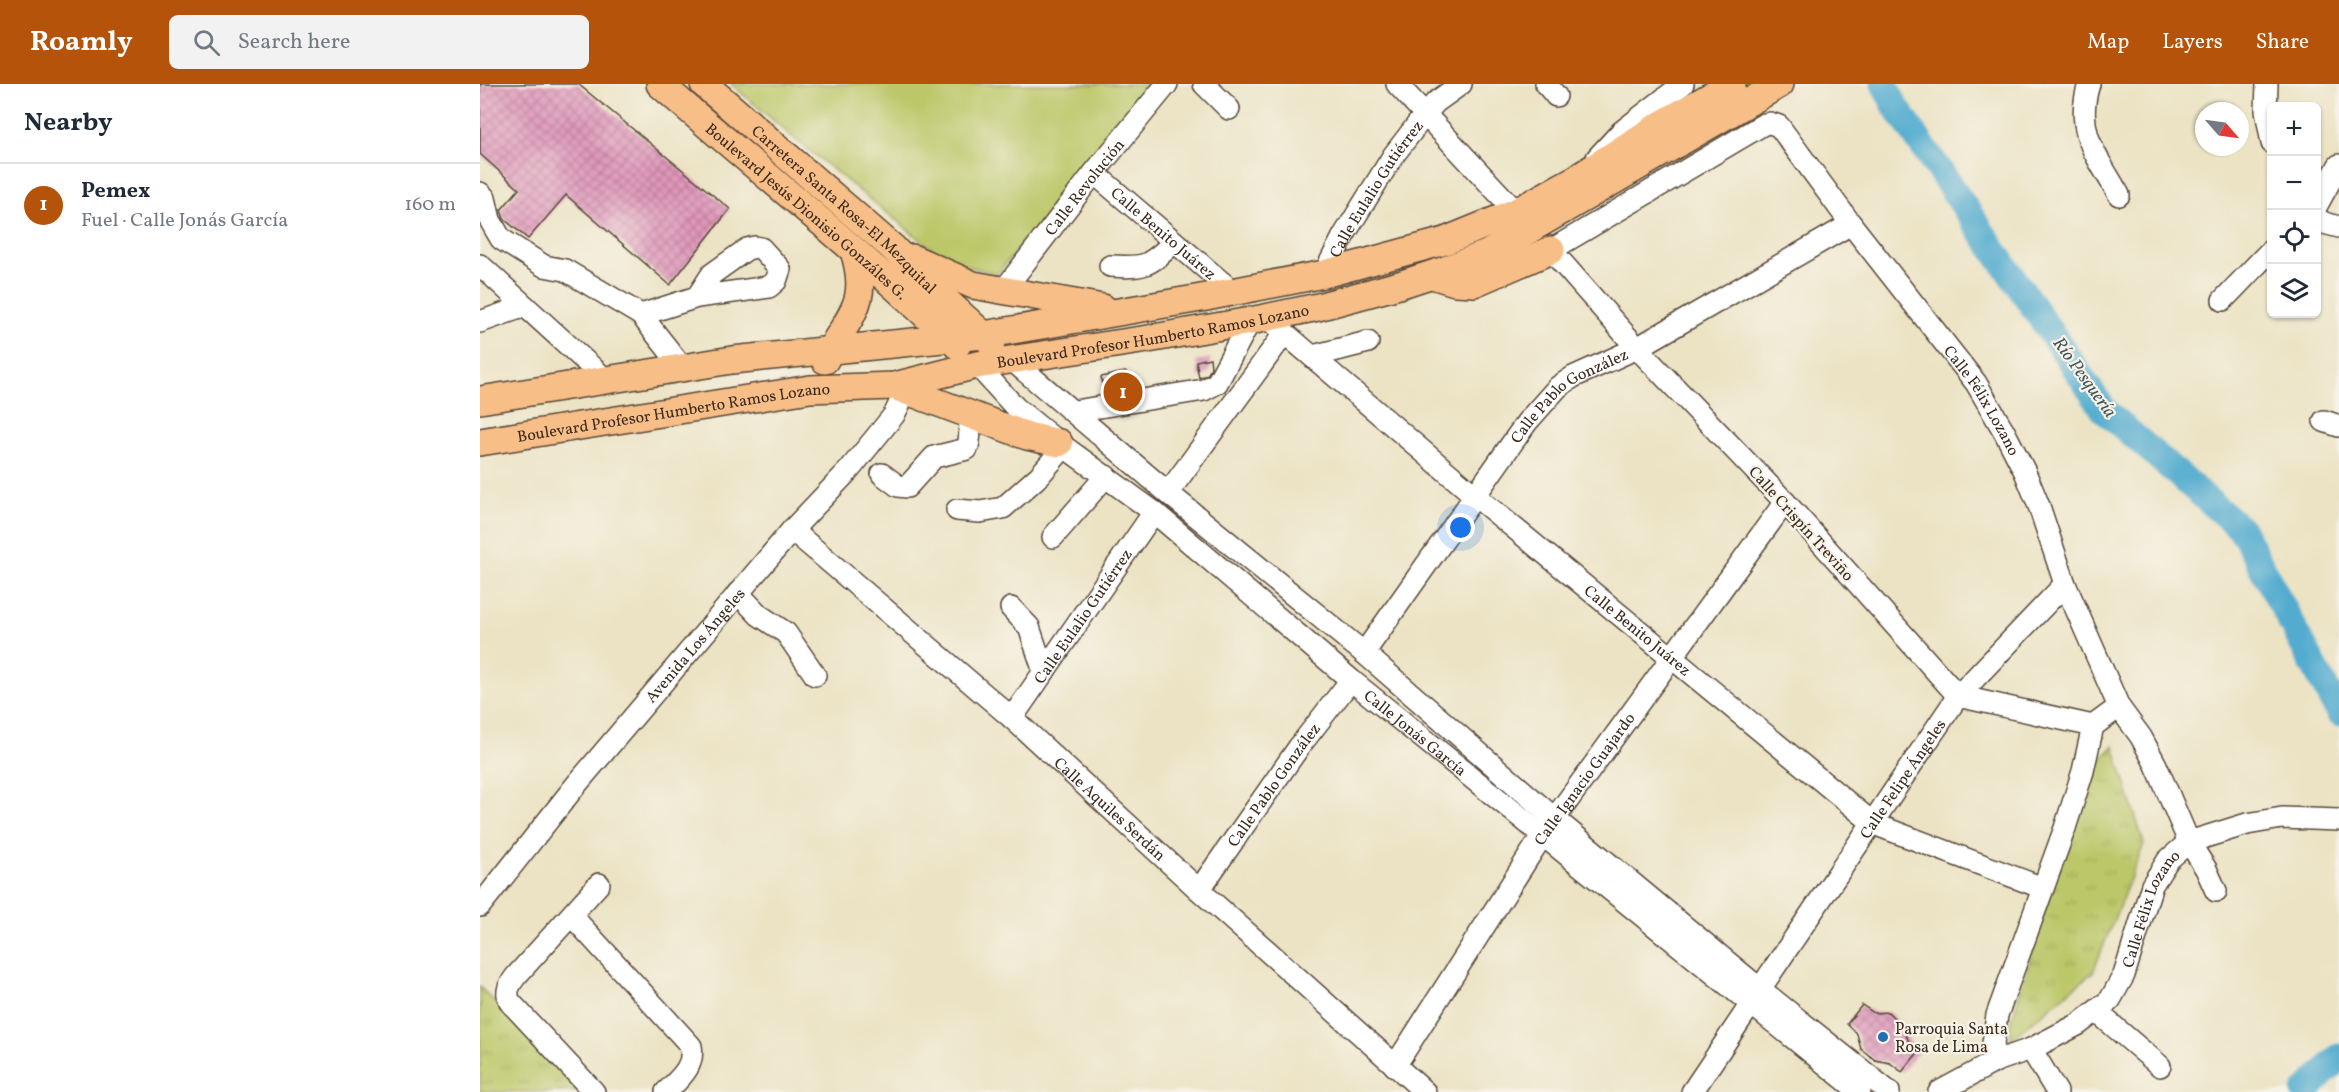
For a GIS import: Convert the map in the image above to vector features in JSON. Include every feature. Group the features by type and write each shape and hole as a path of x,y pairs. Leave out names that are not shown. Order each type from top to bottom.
{"main road":[{"name":"Boulevard Jesús Dionisio Gonzáles G.","path":"660,84 854,251 977,365"},
{"name":"Carretera Santa Rosa-El Mezquital","path":"704,84 893,248 983,335 1023,358"},
{"name":"Boulevard Profesor Humberto Ramos Lozano","path":"480,442 810,389 894,386 977,365 1269,322 1432,275 1489,253 1580,202 1732,84"},
{"name":"Boulevard Profesor Humberto Ramos Lozano","path":"480,400 682,367 983,335 1201,298 1324,274 1445,241 1516,212 1579,177 1780,84"},
{"path":"893,248 973,285 1122,311"},
{"path":"1432,275 1455,282 1474,283 1551,250"},
{"path":"810,389 853,313 860,294 861,272 854,251"},
{"path":"1269,322 1308,299 1317,289 1324,274"},
{"path":"1023,358 1050,339 1170,320 1201,298"},
{"path":"894,386 971,416 1061,445"}],"street":[{"name":"Calle Revolución","path":"1003,291 1094,172 1167,84"},
{"path":"1204,84 1229,109"},
{"path":"1397,84 1516,212"},
{"name":"Calle Eulalio Gutiérrez","path":"1324,274 1363,203 1393,156 1436,102 1461,84"},
{"path":"1579,177 1621,132 1683,84"},
{"path":"2089,84 2083,114 2084,129 2119,195"},
{"path":"2267,84 2267,117"},
{"name":"Calle Félix Lozano","path":"1551,250 1764,123 1775,124 1783,130 1851,224 1976,383 2032,489 2065,584 2119,707 2141,737 2156,765 2189,842 2159,871 2145,904 2119,987 2110,1000 2079,1024 2031,1048 1996,1061 1939,1092"},
{"path":"2321,198 2339,165"},
{"name":"Calle Benito Juárez","path":"1094,172 1232,291"},
{"path":"480,193 485,198 490,220 501,239 544,266 565,270 640,315 682,367"},
{"path":"2321,221 2339,227"},
{"name":"Calle Pablo González","path":"1364,653 1527,422 1558,387 1573,377 1637,348 1851,224"},
{"path":"1110,266 1133,268 1153,262 1174,242"},
{"name":"Calle Crispín Treviño","path":"1551,250 1637,348 1785,502 1958,696"},
{"path":"2223,300 2267,253"},
{"path":"480,265 605,379"},
{"path":"640,315 696,297"},
{"path":"480,322 525,306"},
{"name":"Calle Benito Juárez","path":"1269,322 1313,356 1474,495 1874,824 2043,888"},
{"path":"1075,411 1211,387 1217,383 1269,322"},
{"path":"1168,493 1269,322"},
{"path":"1313,356 1368,342"},
{"name":"Calle Jonás García","path":"1023,358 1075,411 1168,493 1364,653 1556,819 1860,1092"},
{"name":"Calle Jonás García","path":"977,365 1016,408 1061,445 1154,512 1351,680 1542,836 1756,997 1889,1092"},
{"name":"Avenida Los Ángeles","path":"480,906 576,785 792,530 850,469 894,415 900,403 900,395 894,386"},
{"path":"882,474 898,486 907,487 934,457 967,449 972,437 969,426 971,416"},
{"path":"957,510 980,512 1003,508 1039,476 1061,445"},
{"path":"1053,537 1106,476"},
{"name":"Calle Ignacio Guajardo","path":"1395,1066 1542,836 1785,502"},
{"name":"Calle Eulalio Gutiérrez","path":"1012,718 1154,512"},
{"name":"Calle Aquiles Serdán","path":"792,530 1012,718 1198,890 1425,1092"},
{"name":"Calle Felipe Ángeles","path":"1692,1092 1958,696 2065,584"},
{"path":"738,593 759,615 773,622 786,633 816,675"},
{"path":"1011,608 1029,627 1044,672"},
{"name":"Calle Pablo González","path":"1198,890 1299,747 1351,680"},
{"path":"1958,696 2093,726"},
{"path":"1996,1061 1993,1044 1997,1015 2074,801 2093,726 2119,707"},
{"path":"2216,891 2206,869 2189,842 2204,835 2282,818 2339,820"},
{"path":"594,1092 510,1002 508,990 516,976 599,884"},
{"path":"572,916 691,1046 690,1065 666,1092"},
{"path":"2097,1012 2160,1066"},
{"path":"2031,1048 2057,1092"},
{"path":"1959,1082 1980,1092"}],"green space":[{"path":"731,84 1157,84 997,274 947,261 796,140"},
{"path":"2114,746 2144,844 2093,972 2011,1039 2010,1025 2051,889 2100,760"},
{"path":"480,987 579,1092 480,1092"}],"building":[{"path":"480,84 578,84 730,209 670,285 566,195 528,239 504,219 501,210 519,189 480,154"},
{"path":"1210,358 1211,367 1208,374 1199,378 1196,361"},
{"path":"1126,372 1129,389 1104,393 1101,377"},
{"name":"Parroquia Santa Rosa de Lima","path":"1862,1005 1874,1013 1888,1012 1904,1028 1908,1040 1920,1050 1902,1072 1890,1063 1875,1060 1861,1049 1857,1034 1847,1024"}],"waterway":[{"name":"Río Pesquería","path":"1884,84 1896,107 2104,410 2242,530 2339,713"},
{"name":"Río Pesquería","path":"2305,1092 2339,1057"}],"place":[{"name":"Pemex","path":"1123,392"},
{"name":"Parroquia Santa Rosa de Lima","path":"1883,1037"}]}
